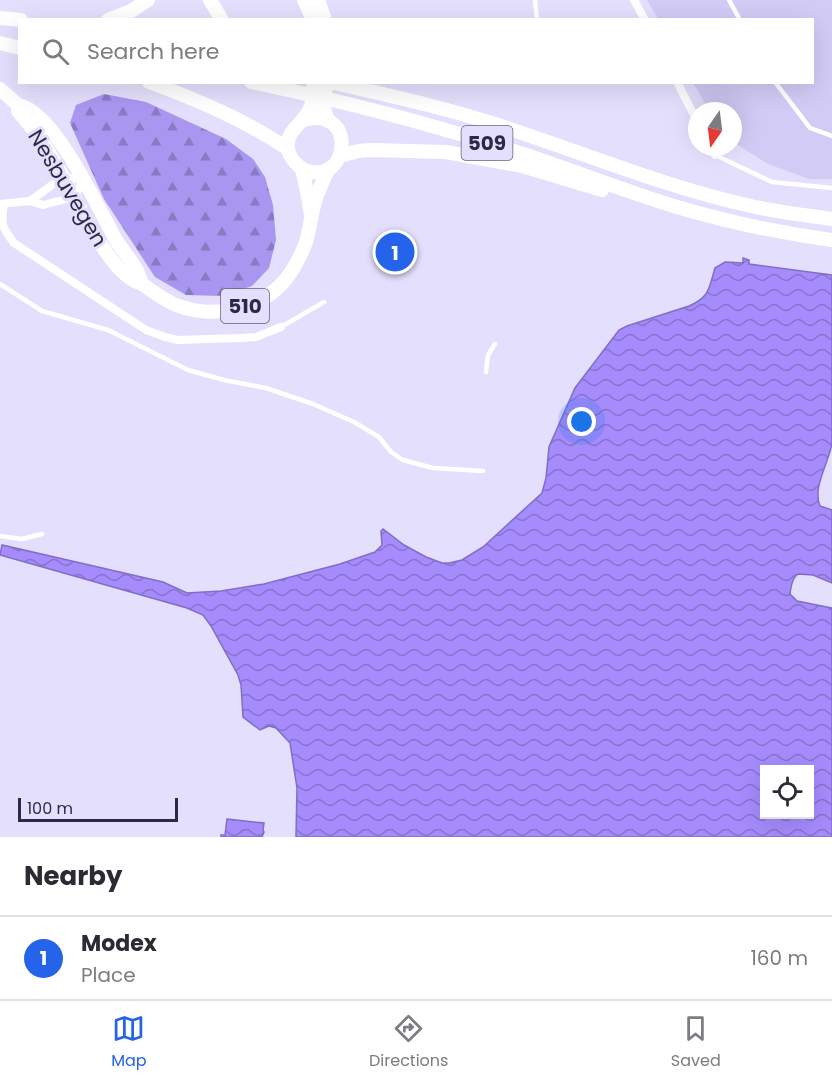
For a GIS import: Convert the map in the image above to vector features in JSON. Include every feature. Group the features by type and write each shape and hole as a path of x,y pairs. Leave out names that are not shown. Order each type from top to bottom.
{"main road":[{"path":"113,18 132,11 148,0"},
{"path":"210,0 221,18"},
{"path":"304,0 312,18"},
{"path":"318,0 324,18"},
{"path":"0,18 18,20"},
{"path":"0,25 18,28"},
{"path":"0,42 18,46"},
{"path":"154,84 195,99 233,117 288,149"},
{"name":"509","path":"260,84 435,126 675,206 756,228 832,240"},
{"path":"314,84 321,112 336,127 341,136 340,156"},
{"path":"304,120 320,118 328,84"},
{"name":"509","path":"337,84 393,96 497,125 640,174 752,207 832,219"},
{"name":"509","path":"367,84 393,96"},
{"name":"Nesbuvegen","path":"0,89 18,105 18,111 36,133 111,259 134,282 141,283"},
{"name":"510","path":"18,105 25,106 47,125 67,150 119,245 140,277 141,283 175,304 197,311 219,312 240,308 265,297 286,279 306,242 321,184 329,168 340,156"},
{"path":"288,149 288,140 297,125 321,112"},
{"name":"510","path":"288,149 291,157 302,169 309,201 310,223"},
{"name":"509","path":"340,156 372,150 446,152 522,166 623,196 675,206"},
{"path":"302,169 311,172 329,168"}],"street":[{"path":"634,0 644,18"},
{"path":"678,84 688,103"},
{"path":"30,201 63,177 84,180 74,197 43,205 30,201 2,204 2,231 14,243 146,330 178,340 256,337 281,327"}],"lane":[{"path":"535,0 537,18"},
{"path":"729,0 739,18"},
{"path":"777,84 810,128 832,136"},
{"path":"723,156 772,182 832,188"},
{"path":"0,284 42,311 108,330 188,370 266,388 313,404 354,422 379,437 390,452 403,460 432,468 483,471"},
{"path":"281,327 324,302"},
{"path":"486,372 488,355 495,344"},
{"path":"0,536 22,539 42,534"}],"shaded area":[{"path":"647,0 832,0 832,179 809,179 768,164 742,148 742,102 705,102 694,84 814,84 814,18 657,18"}],"green space":[{"path":"104,94 146,102 226,139 253,159 265,177 273,205 276,240 269,268 252,286 223,296 186,295 155,277 104,199 70,123 76,105"}],"water":[{"path":"743,258 749,260 749,264 832,275 832,443 819,483 818,499 820,506 832,510 832,583 813,575 798,574 793,580 790,594 797,601 832,608 832,837 296,837 297,788 290,743 276,728 269,726 260,730 243,717 238,675 203,615 187,608 0,555 2,545 163,582 187,593 221,591 264,584 340,564 375,552 382,545 381,531 383,529 404,545 426,557 442,563 462,560 483,547 542,493 549,447 575,388 619,330 696,303 708,291 715,268 725,262 743,263"},
{"path":"227,819 264,823 262,837 221,837 225,835"}],"place":[{"name":"Modex","path":"395,252"}]}
